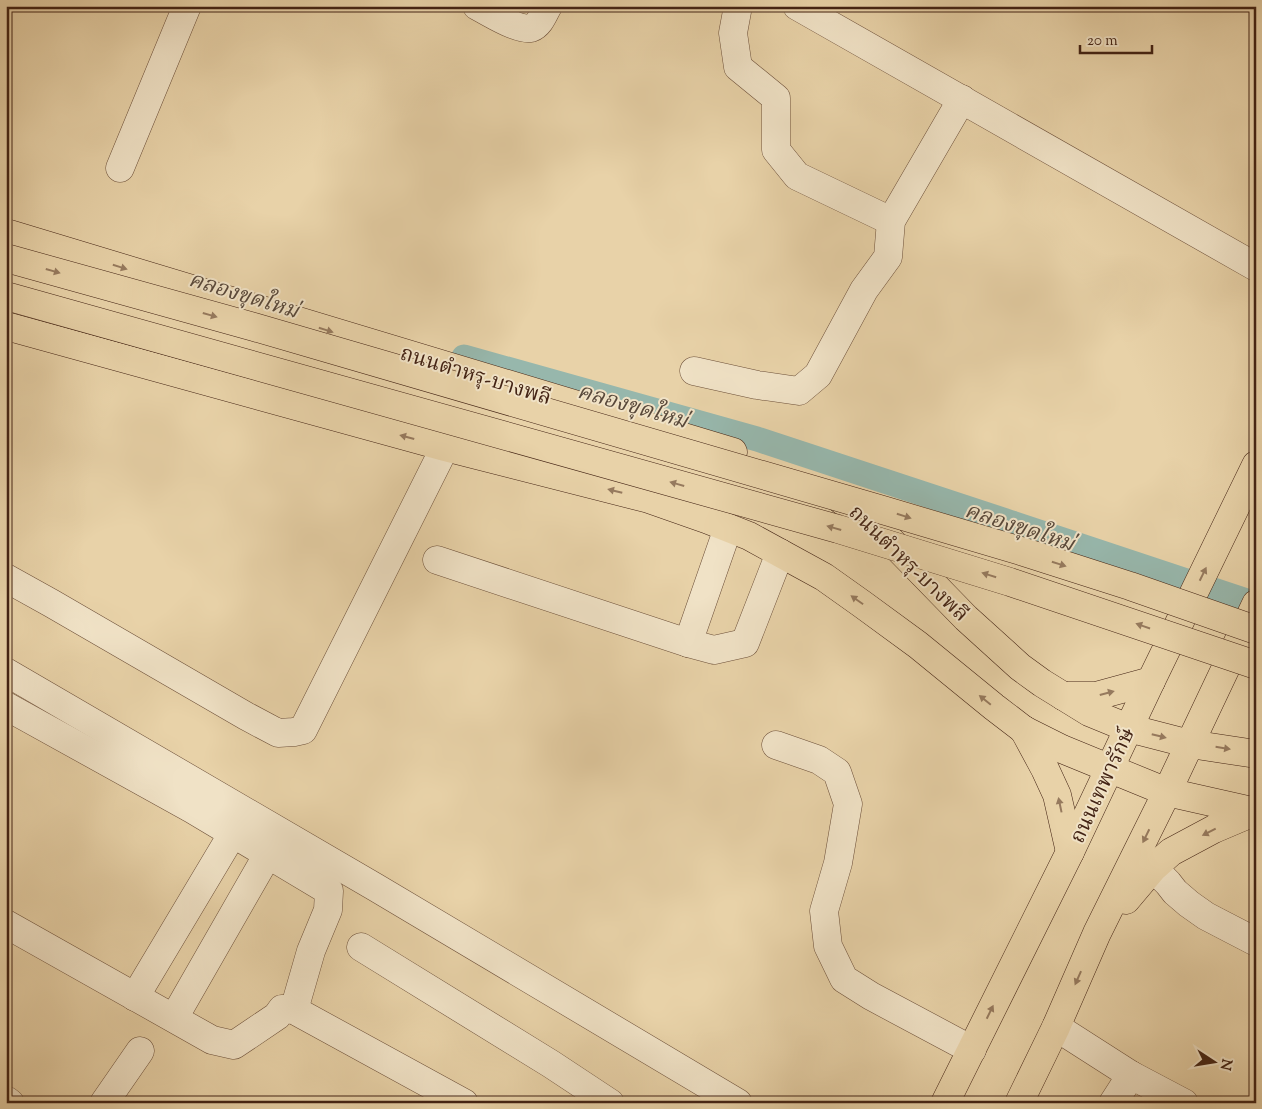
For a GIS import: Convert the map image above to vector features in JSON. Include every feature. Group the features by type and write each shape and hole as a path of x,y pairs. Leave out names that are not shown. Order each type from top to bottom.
{"main road":[{"name":"ถนนตำหรุ-บางพลี","path":"6,233 782,468 830,492 859,513 890,540 966,618 1020,667 1089,712 1128,728 1190,744 1256,754"},
{"path":"6,258 273,333 904,516 1130,586 1256,630"},
{"path":"6,296 838,529 1010,582 1256,665"},
{"path":"6,326 444,447 649,499 706,519 749,536 824,577 918,645 1024,730 1062,749 1167,792 1255,812"},
{"name":"ถนนเทพารักษ์","path":"945,1103 1070,852 1256,465"},
{"path":"1019,1103 1056,1027 1097,933 1167,792 1256,604"},
{"path":"1063,696 1096,696 1151,681"},
{"path":"1024,730 1058,795 1070,852"},
{"path":"1097,933 1153,868 1171,852 1214,829 1255,812"}],"street":[{"path":"120,168 186,6"},
{"path":"477,6 518,27 532,28 539,22 548,6"},
{"path":"738,6 734,32 738,67 776,98 776,150 797,176 892,221"},
{"path":"797,6 1256,267"},
{"path":"694,371 758,385 799,391 818,375 864,290 888,257 892,221 962,100"},
{"path":"6,578 246,716 278,732 303,730 444,447"},
{"path":"688,643 728,528"},
{"path":"436,560 714,650 745,642 780,553"},
{"path":"6,672 392,897 738,1103"},
{"path":"8,710 183,804 329,891 328,910 311,951 294,1010"},
{"path":"776,745 819,760 837,772 848,804 838,863 824,910 828,946 844,979 871,996 972,1050"},
{"path":"135,996 233,833"},
{"path":"174,1018 268,854"},
{"path":"1153,868 1189,904 1206,916 1256,942"},
{"path":"6,924 212,1040 234,1045 277,1016 282,1009 294,1010 464,1103"},
{"path":"361,947 552,1064 610,1103"},
{"path":"1056,1027 1131,1075 1184,1103"},
{"path":"104,1103 140,1051"},
{"path":"1113,1103 1131,1075"},
{"path":"6,1100 10,1103"}],"waterway":[{"name":"คลองขุดใหม่","path":"464,357 757,439 1256,604"}]}
